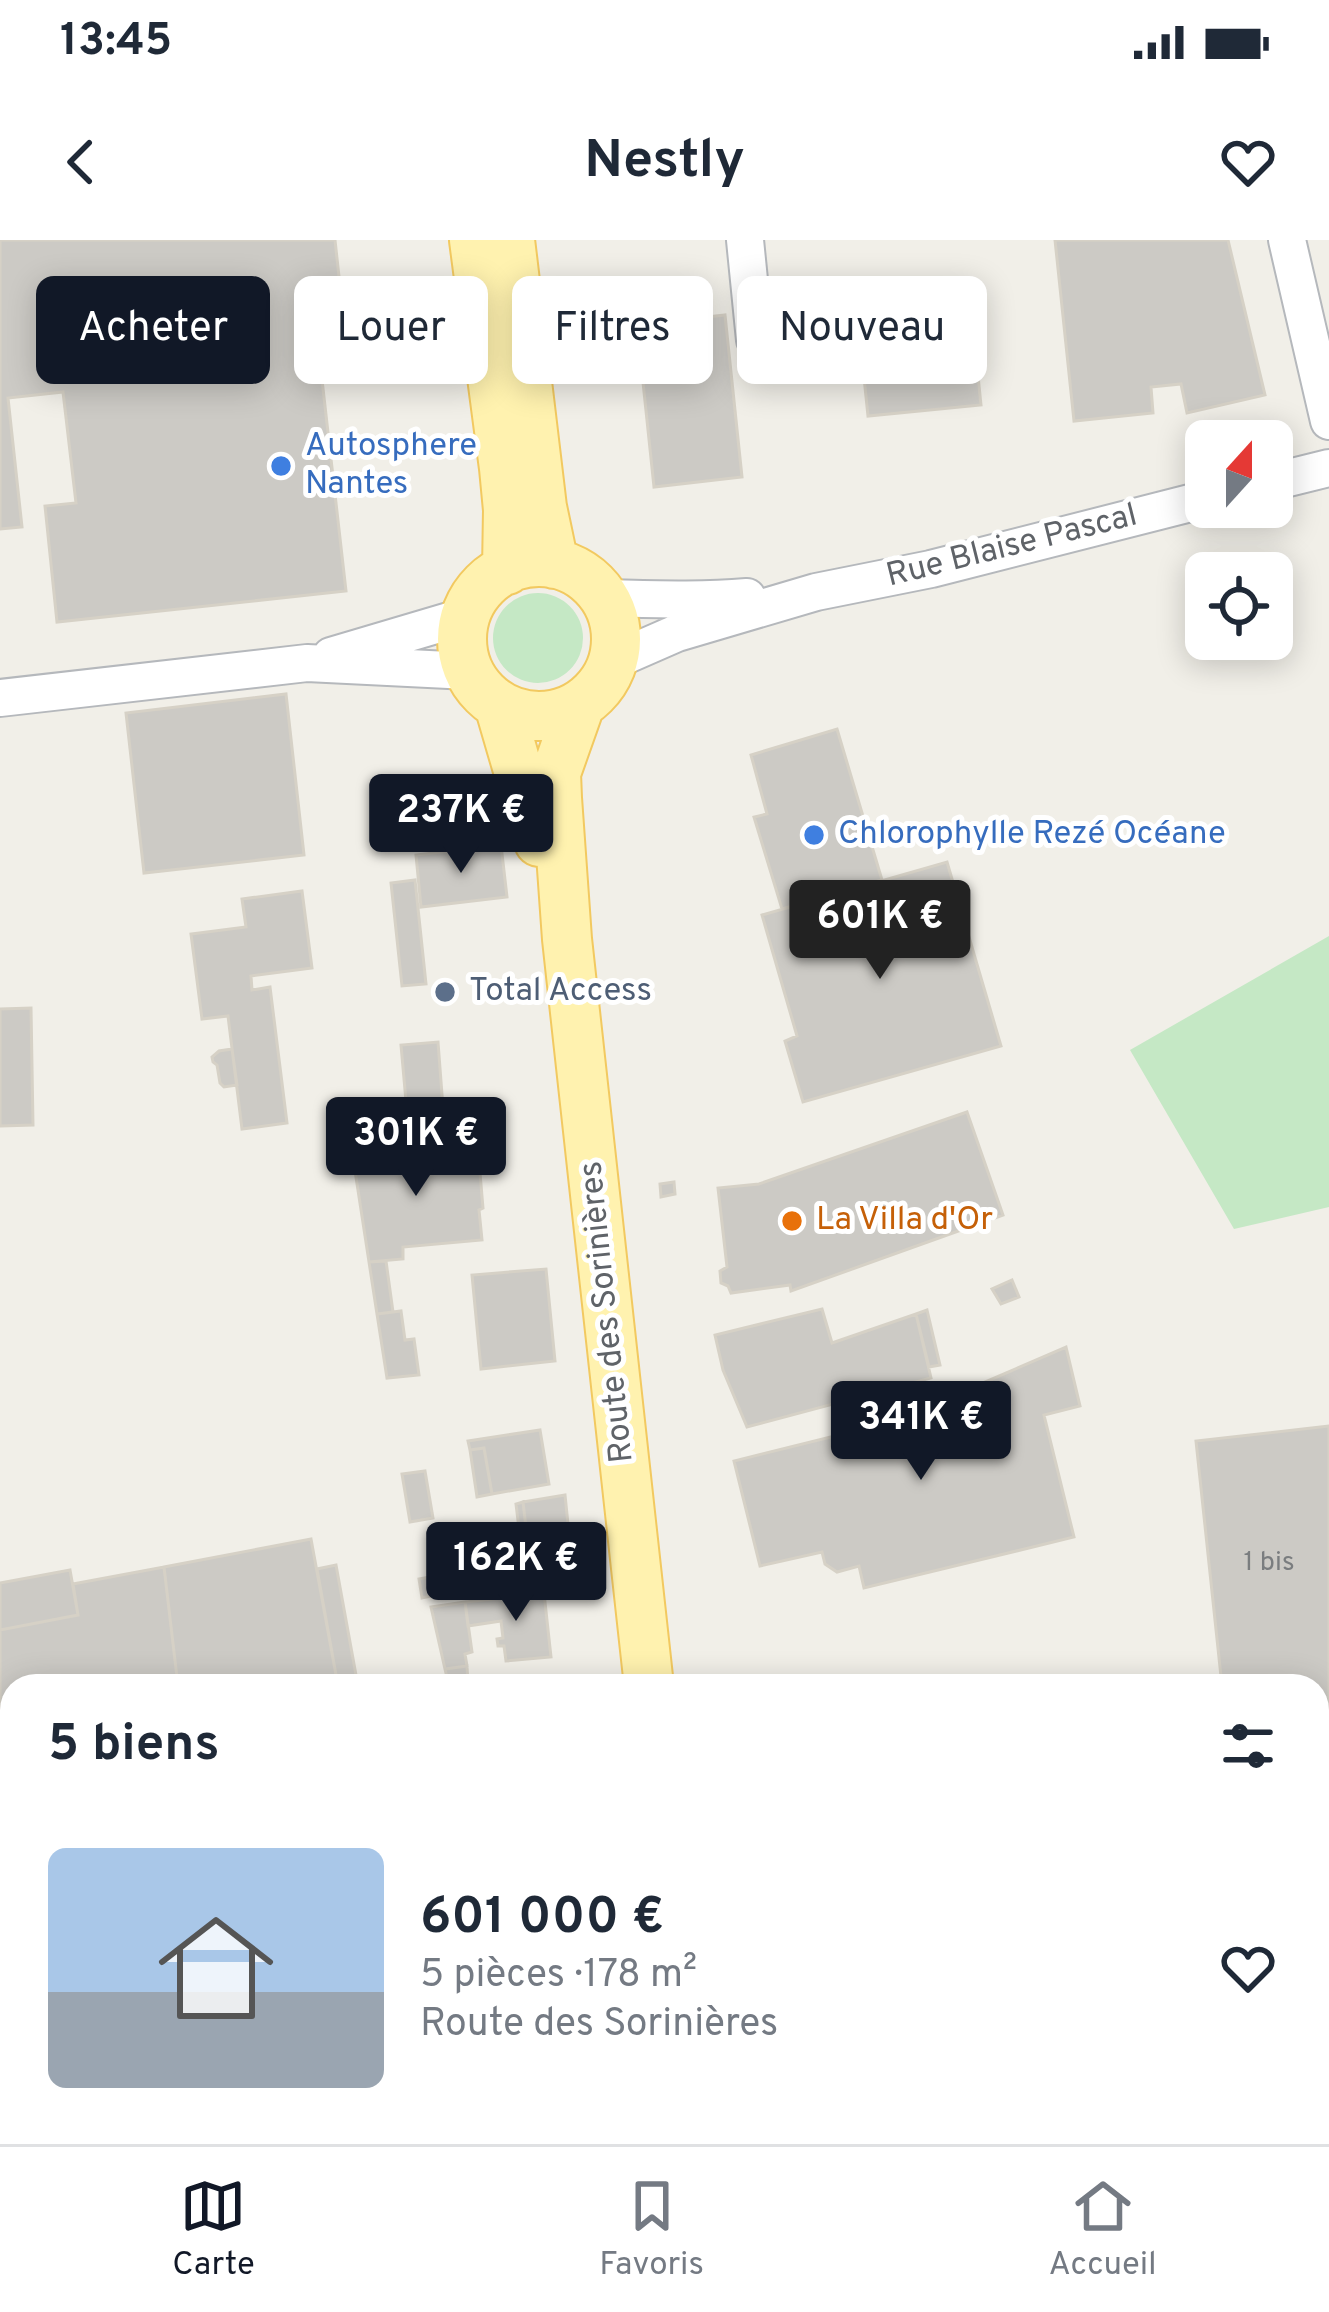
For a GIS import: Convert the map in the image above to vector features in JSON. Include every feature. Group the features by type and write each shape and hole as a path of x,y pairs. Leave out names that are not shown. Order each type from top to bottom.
{"main road":[{"path":"474,240 524,496"},
{"path":"510,240 530,567"},
{"path":"466,616 491,579 530,567 574,571 591,582 614,618 613,661"},
{"name":"Route des Sorinières","path":"466,616 463,653 484,688 567,939"},
{"name":"Route des Sorinières","path":"613,661 595,693 580,705 556,773 567,939 648,1674"},
{"path":"484,688 519,714 561,713 580,705"}],"street":[{"path":"491,240 524,496"},
{"path":"746,240 749,276"},
{"path":"1287,240 1329,421"},
{"path":"1293,477 1329,468"},
{"name":"Rue Blaise Pascal","path":"613,661 676,633 816,592 931,569 1185,504"},
{"name":"Rue Blaise Pascal","path":"604,598 700,601 816,592"},
{"path":"0,698 308,663 466,616"},
{"path":"308,663 484,688"}],"green space":[{"path":"538,593 570,606 583,638 570,670 538,683 506,670 493,638 506,606"},
{"path":"1329,936 1329,1207 1234,1229 1130,1050"}],"building":[{"path":"0,240 335,240 339,276 294,276 294,384 322,384 346,591 57,622 45,506 76,503 63,392 8,398 22,527 0,529"},
{"path":"1055,240 1228,240 1265,395 1187,413 1181,384 1151,387 1153,413 1074,421"},
{"path":"725,315 742,477 654,487 643,384 713,384 713,316"},
{"path":"865,384 979,384 981,405 868,416"},
{"path":"286,694 304,855 144,873 126,713"},
{"name":"Chlorophylle Rezé Océane","path":"837,729 882,880 782,909 754,817 767,814 751,755"},
{"path":"501,845 507,897 421,907 416,855"},
{"path":"947,862 1001,1046 803,1102 785,1041 797,1036 762,915"},
{"path":"415,880 426,984 402,986 391,883"},
{"path":"302,891 312,968 251,976 252,990 270,987 287,1123 242,1129 228,1016 202,1019 191,934 246,927 242,899"},
{"path":"31,1008 33,1125 0,1126 0,1009"},
{"path":"438,1042 444,1121 408,1124 401,1045"},
{"path":"232,1049 237,1085 224,1087 212,1057"},
{"path":"967,1112 1003,1215 791,1291 790,1285 731,1293 721,1283 720,1271 727,1267 718,1188 759,1184"},
{"path":"443,1144 444,1164 479,1161 482,1240 403,1247 403,1259 369,1262 352,1151"},
{"path":"674,1182 675,1194 661,1197 660,1184"},
{"path":"386,1261 393,1312 377,1314 369,1262"},
{"path":"546,1269 555,1361 481,1369 472,1275"},
{"path":"1012,1280 1019,1297 1001,1304 992,1289"},
{"path":"822,1309 832,1343 916,1314 931,1378 747,1427 723,1370 715,1335"},
{"path":"927,1310 940,1365 929,1367 916,1314"},
{"path":"401,1311 405,1340 414,1339 419,1375 387,1378 377,1314"},
{"path":"1066,1347 1080,1406 1044,1415 1074,1537 864,1588 859,1566 837,1572 825,1564 822,1552 760,1566 734,1461 863,1429"},
{"path":"1329,1426 1329,1674 1221,1674 1196,1441"},
{"path":"540,1430 549,1484 492,1494 484,1448 470,1450 468,1441"},
{"path":"484,1448 492,1494 477,1497 470,1450"},
{"path":"425,1471 433,1518 410,1522 402,1474"},
{"path":"565,1495 571,1553 507,1560 505,1539 527,1536 523,1502"},
{"path":"523,1502 527,1536 520,1537 516,1504"},
{"path":"311,1539 336,1674 177,1674 164,1567"},
{"path":"336,1565 356,1674 336,1674 317,1569"},
{"path":"164,1567 177,1674 0,1674 0,1630 78,1615 73,1584"},
{"path":"70,1570 78,1615 0,1630 0,1583"},
{"path":"466,1570 470,1588 445,1593 441,1575"},
{"path":"441,1575 445,1593 422,1598 419,1579"},
{"path":"544,1593 551,1657 506,1661 504,1646 498,1646 497,1639 503,1638 501,1621 468,1626 465,1602"},
{"path":"465,1602 472,1652 465,1654 467,1666 445,1669 431,1607"},
{"path":"467,1666 467,1674 446,1674 445,1669"}],"place":[{"name":"Autosphere Nantes","path":"281,466"},
{"name":"Chlorophylle Rezé Océane","path":"814,835"},
{"name":"Total Access","path":"445,992"},
{"name":"La Villa d'Or","path":"792,1221"}]}
